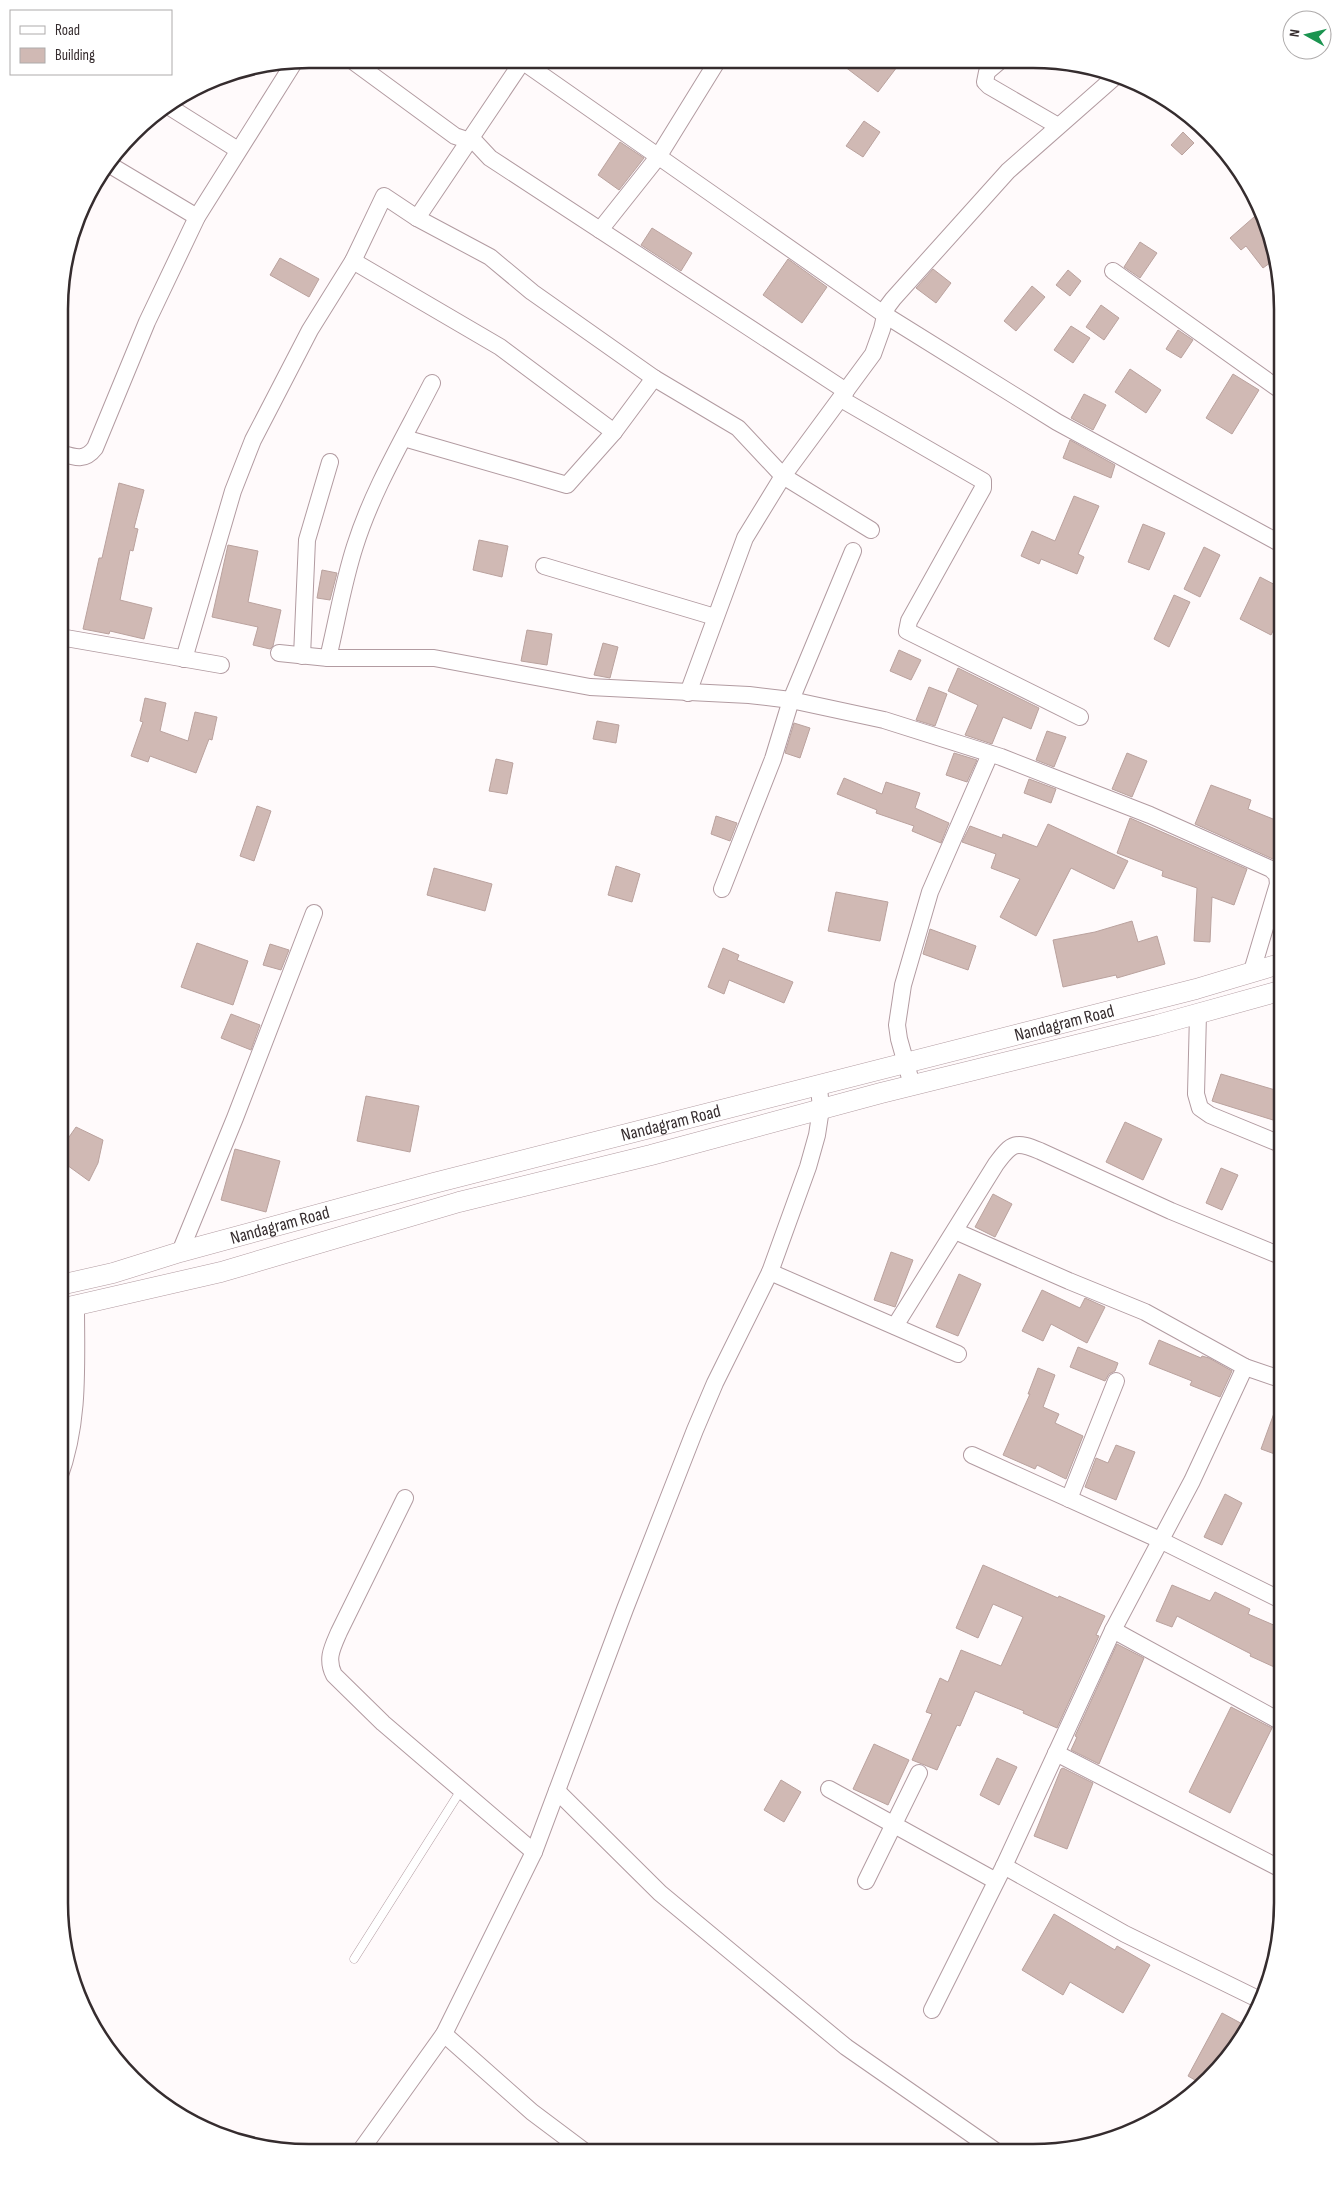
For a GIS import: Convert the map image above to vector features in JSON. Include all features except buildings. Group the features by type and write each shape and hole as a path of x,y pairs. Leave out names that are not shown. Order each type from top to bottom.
{"street":[{"path":"362,68 455,136 476,143 490,158 600,230 843,395 983,481 983,488 909,622 907,631 1080,717"},
{"path":"417,218 517,68"},
{"path":"533,68 885,315 1056,422 1274,540"},
{"path":"600,230 658,156 713,68"},
{"path":"992,68 987,72 985,82 1058,126"},
{"path":"68,455 83,458 89,456 95,448 147,322 197,217 285,69"},
{"path":"688,693 745,538 783,476 872,354 892,298 1002,178 1110,80"},
{"path":"173,109 238,150"},
{"path":"113,167 197,217"},
{"path":"184,659 233,492 253,440 310,330 352,260 384,196 417,218 490,257 532,292 654,378 738,428 783,476 871,530"},
{"path":"352,260 500,347 614,432"},
{"path":"1113,271 1274,386"},
{"path":"404,438 567,485 614,432 654,378"},
{"path":"328,658 355,546 381,485 432,383"},
{"path":"302,656 308,540 330,462"},
{"path":"722,889 773,759 790,700 852,551"},
{"path":"544,566 715,617"},
{"path":"68,638 221,666"},
{"path":"279,653 328,658 434,658 590,687 790,700 884,720 990,754 1150,814 1274,872"},
{"path":"912,1086 898,1039 897,1025 903,985 930,892 990,754"},
{"path":"1252,972 1274,898"},
{"path":"180,1252 235,1118 314,913"},
{"name":"Nandagram Road","path":"68,1283 113,1273 180,1252 443,1181 819,1087 906,1062 1196,989 1274,966"},
{"name":"Nandagram Road","path":"68,1307 221,1272 459,1202 651,1155 821,1109 1198,1014 1274,993"},
{"path":"1198,1014 1196,1094 1200,1108 1210,1115 1274,1141"},
{"path":"366,2143 444,2034 534,1852 625,1608 695,1430 715,1383 770,1272 808,1167 817,1135 821,1109 819,1087"},
{"path":"895,1326 1007,1149 1022,1144 1171,1211 1274,1253"},
{"path":"330,1212 337,1238"},
{"path":"955,1231 1069,1282 1145,1312 1245,1367 1274,1377"},
{"path":"770,1272 958,1354"},
{"path":"68,1307 76,1388 68,1452"},
{"path":"932,2010 1004,1866 1113,1630 1192,1482 1245,1367"},
{"path":"1069,1499 1116,1381"},
{"path":"972,1454 1160,1540 1274,1597"},
{"path":"405,1498 332,1646 329,1666 334,1675 383,1724 534,1852"},
{"path":"1113,1630 1274,1718"},
{"path":"1056,1753 1274,1865"},
{"path":"866,1881 919,1773"},
{"path":"829,1789 996,1881"},
{"path":"557,1792 660,1893 839,2041 985,2143"},
{"path":"1004,1866 1125,1934 1255,1997"},
{"path":"444,2034 532,2112 573,2143"}],"lane":[{"path":"354,1959 461,1790"}]}
